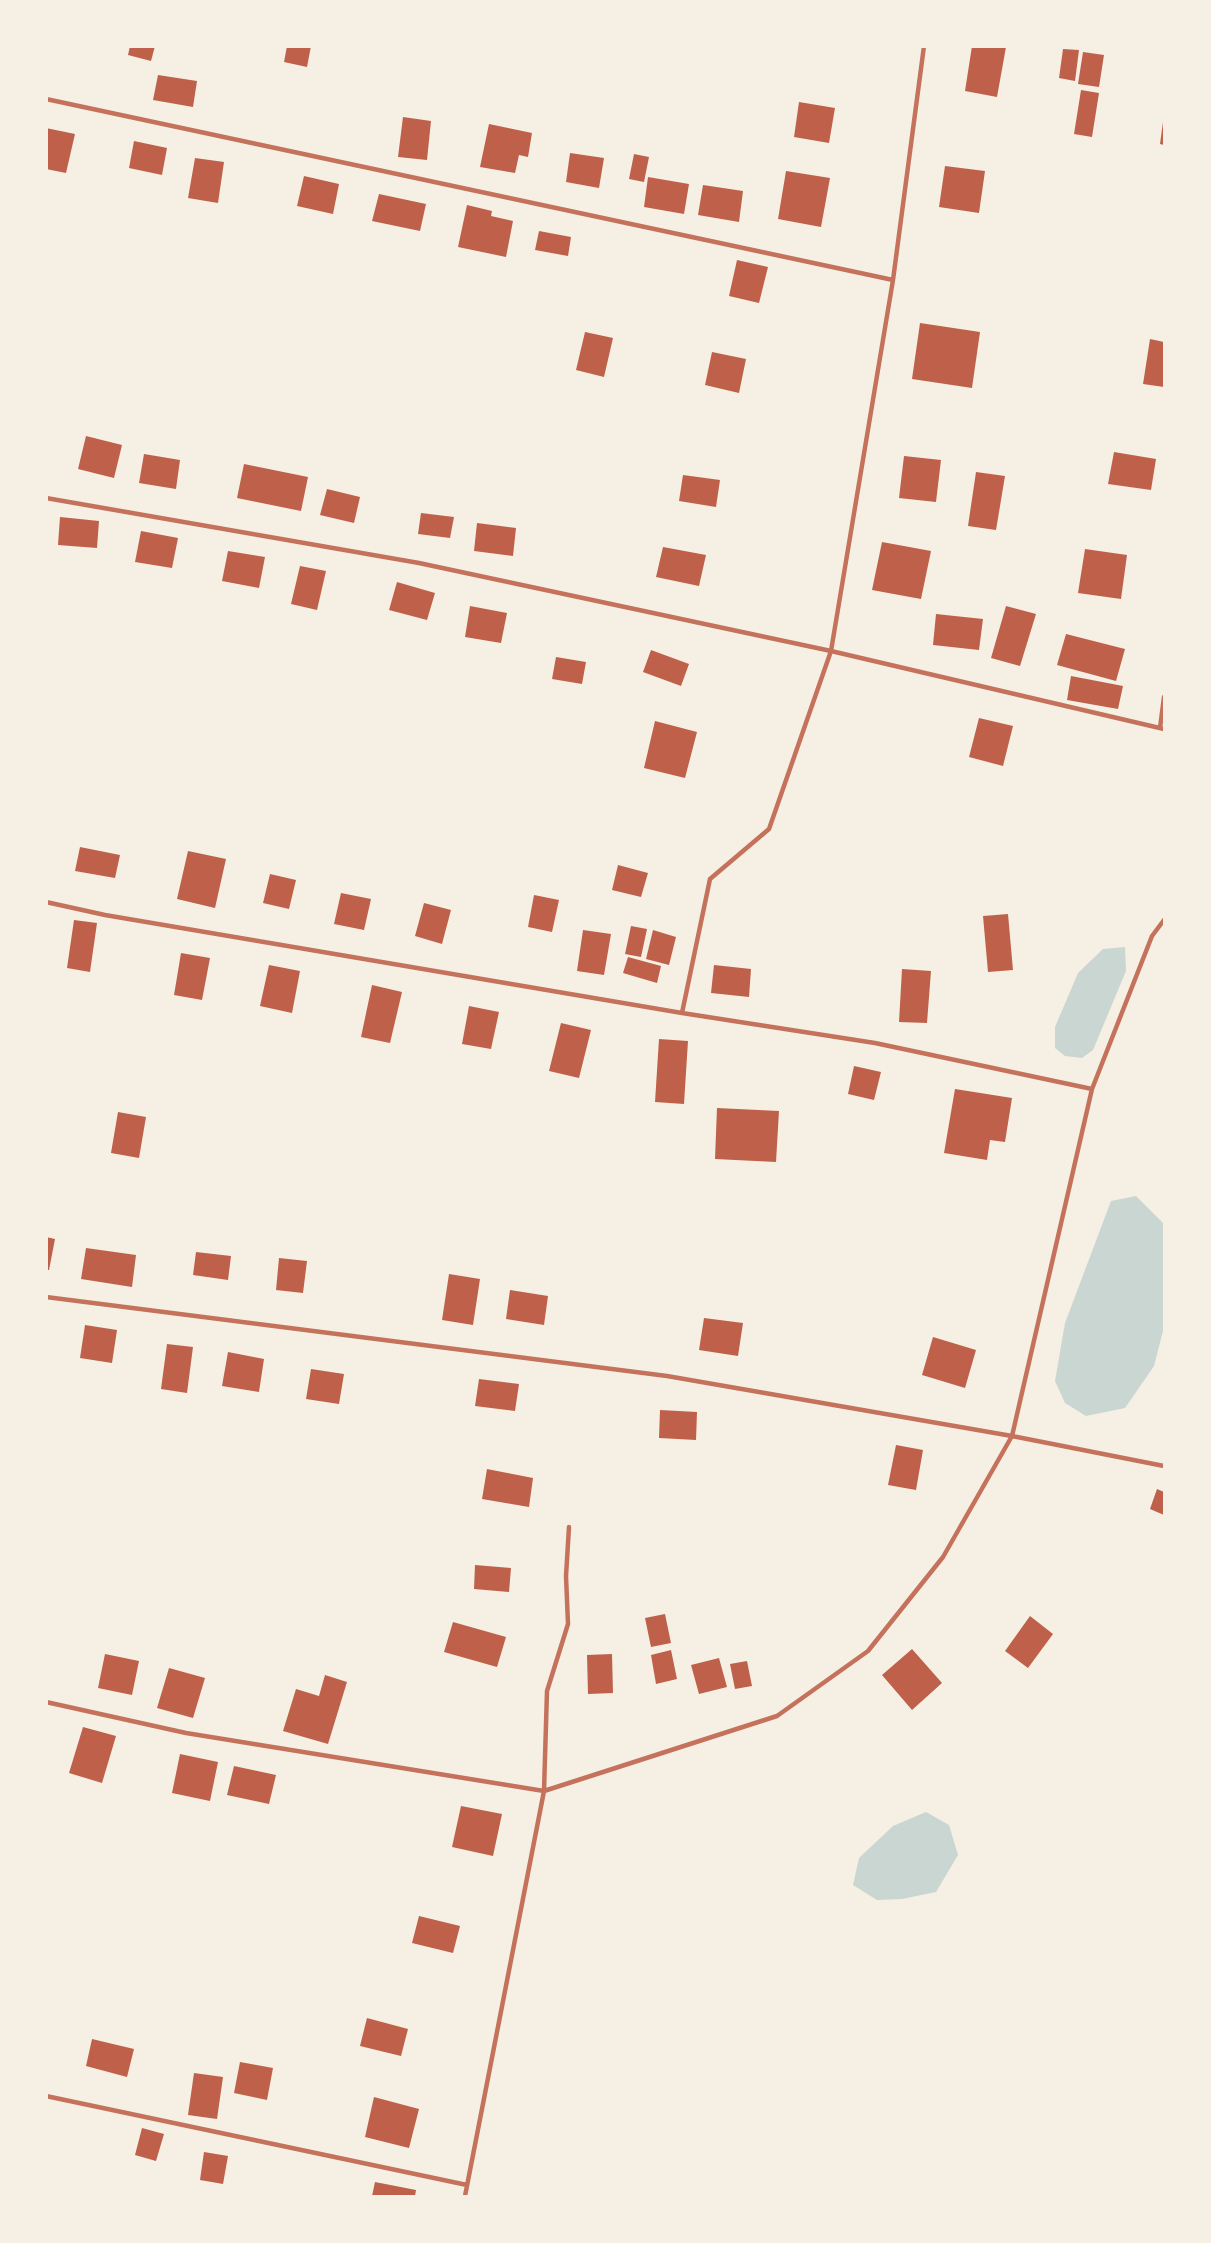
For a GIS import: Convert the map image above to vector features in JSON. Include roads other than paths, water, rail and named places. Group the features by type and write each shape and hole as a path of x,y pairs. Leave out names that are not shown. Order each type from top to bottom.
{"lane":[{"path":"682,1013 710,879 769,829 831,651 893,280 924,46"},
{"path":"46,99 893,280"},
{"path":"46,498 419,563 831,651 1162,728 1164,697"},
{"path":"46,902 105,915 682,1013 876,1042 1092,1089"},
{"path":"46,1702 186,1733 544,1791 777,1716 868,1651 943,1557 1012,1436 1092,1089 1152,936 1164,920"},
{"path":"46,1297 666,1376 1012,1436 1164,1466"},
{"path":"465,2196 544,1791 547,1691 568,1624 566,1576 569,1527"},
{"path":"46,2096 467,2185"}]}
